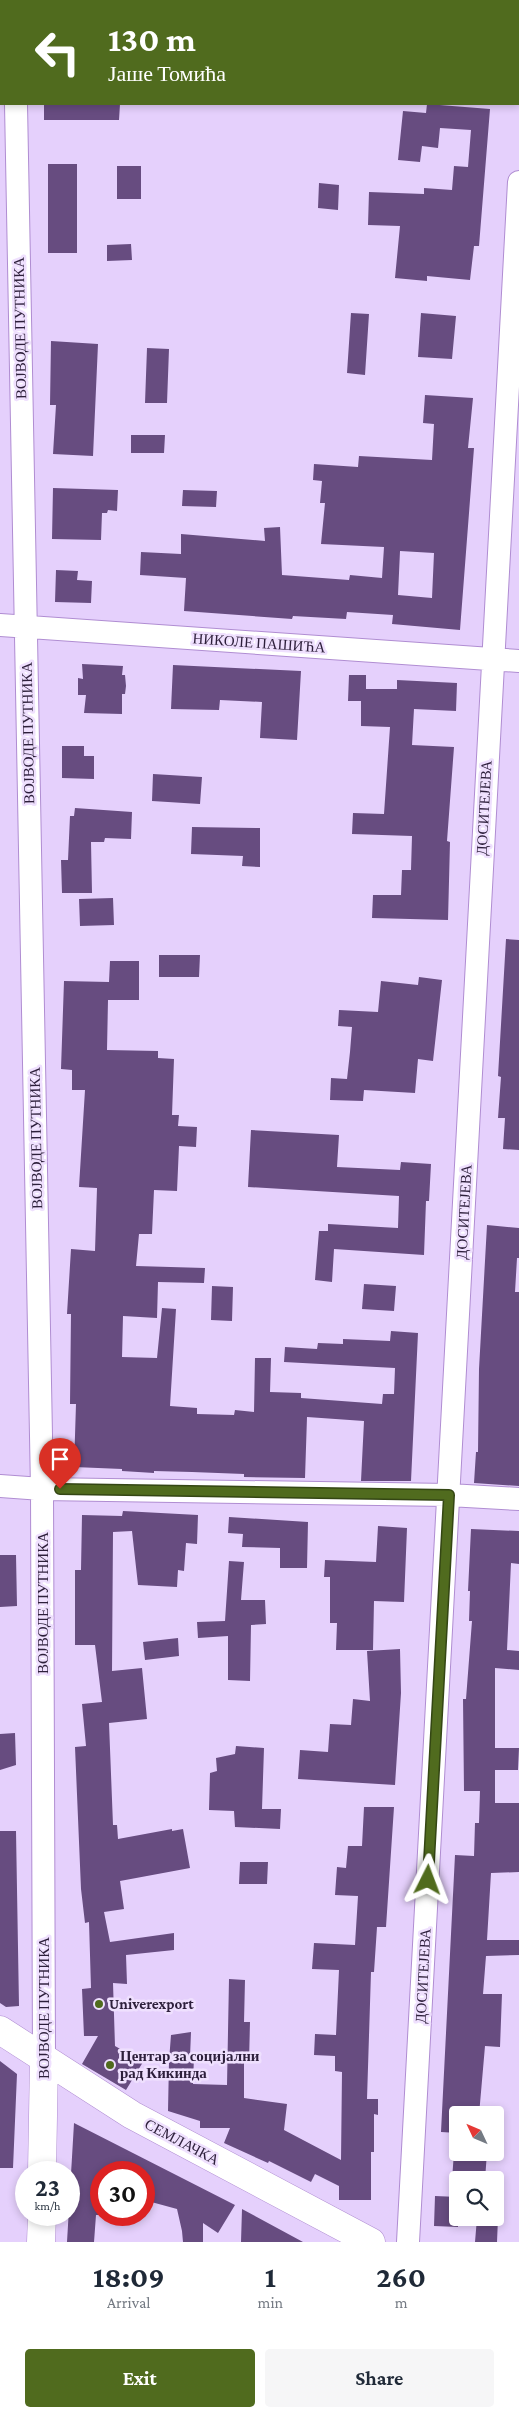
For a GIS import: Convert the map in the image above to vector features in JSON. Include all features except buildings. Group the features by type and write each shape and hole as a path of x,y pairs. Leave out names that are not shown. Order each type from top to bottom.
{"main road":[{"name":"СЕМЛАЧКА","path":"0,2030 132,2115 371,2242"},
{"name":"ВОЈВОДЕ ПУТНИКА","path":"42,2161 44,2060"},
{"path":"41,2242 42,2226"}],"street":[{"name":"ВОЈВОДЕ ПУТНИКА","path":"16,105 42,1489 44,2060"},
{"name":"ДОСИТЕЈЕВА","path":"408,2242 519,182"},
{"name":"НИКОЛЕ ПАШИЋА","path":"0,625 519,661"},
{"path":"0,1486 42,1489 449,1495 519,1499"}],"place":[{"name":"Univerexport","path":"99,2004"},
{"name":"Центар за социјални рад Кикинда","path":"110,2065"}],"route":[{"path":"60,1489 449,1495 428,1880"}]}
